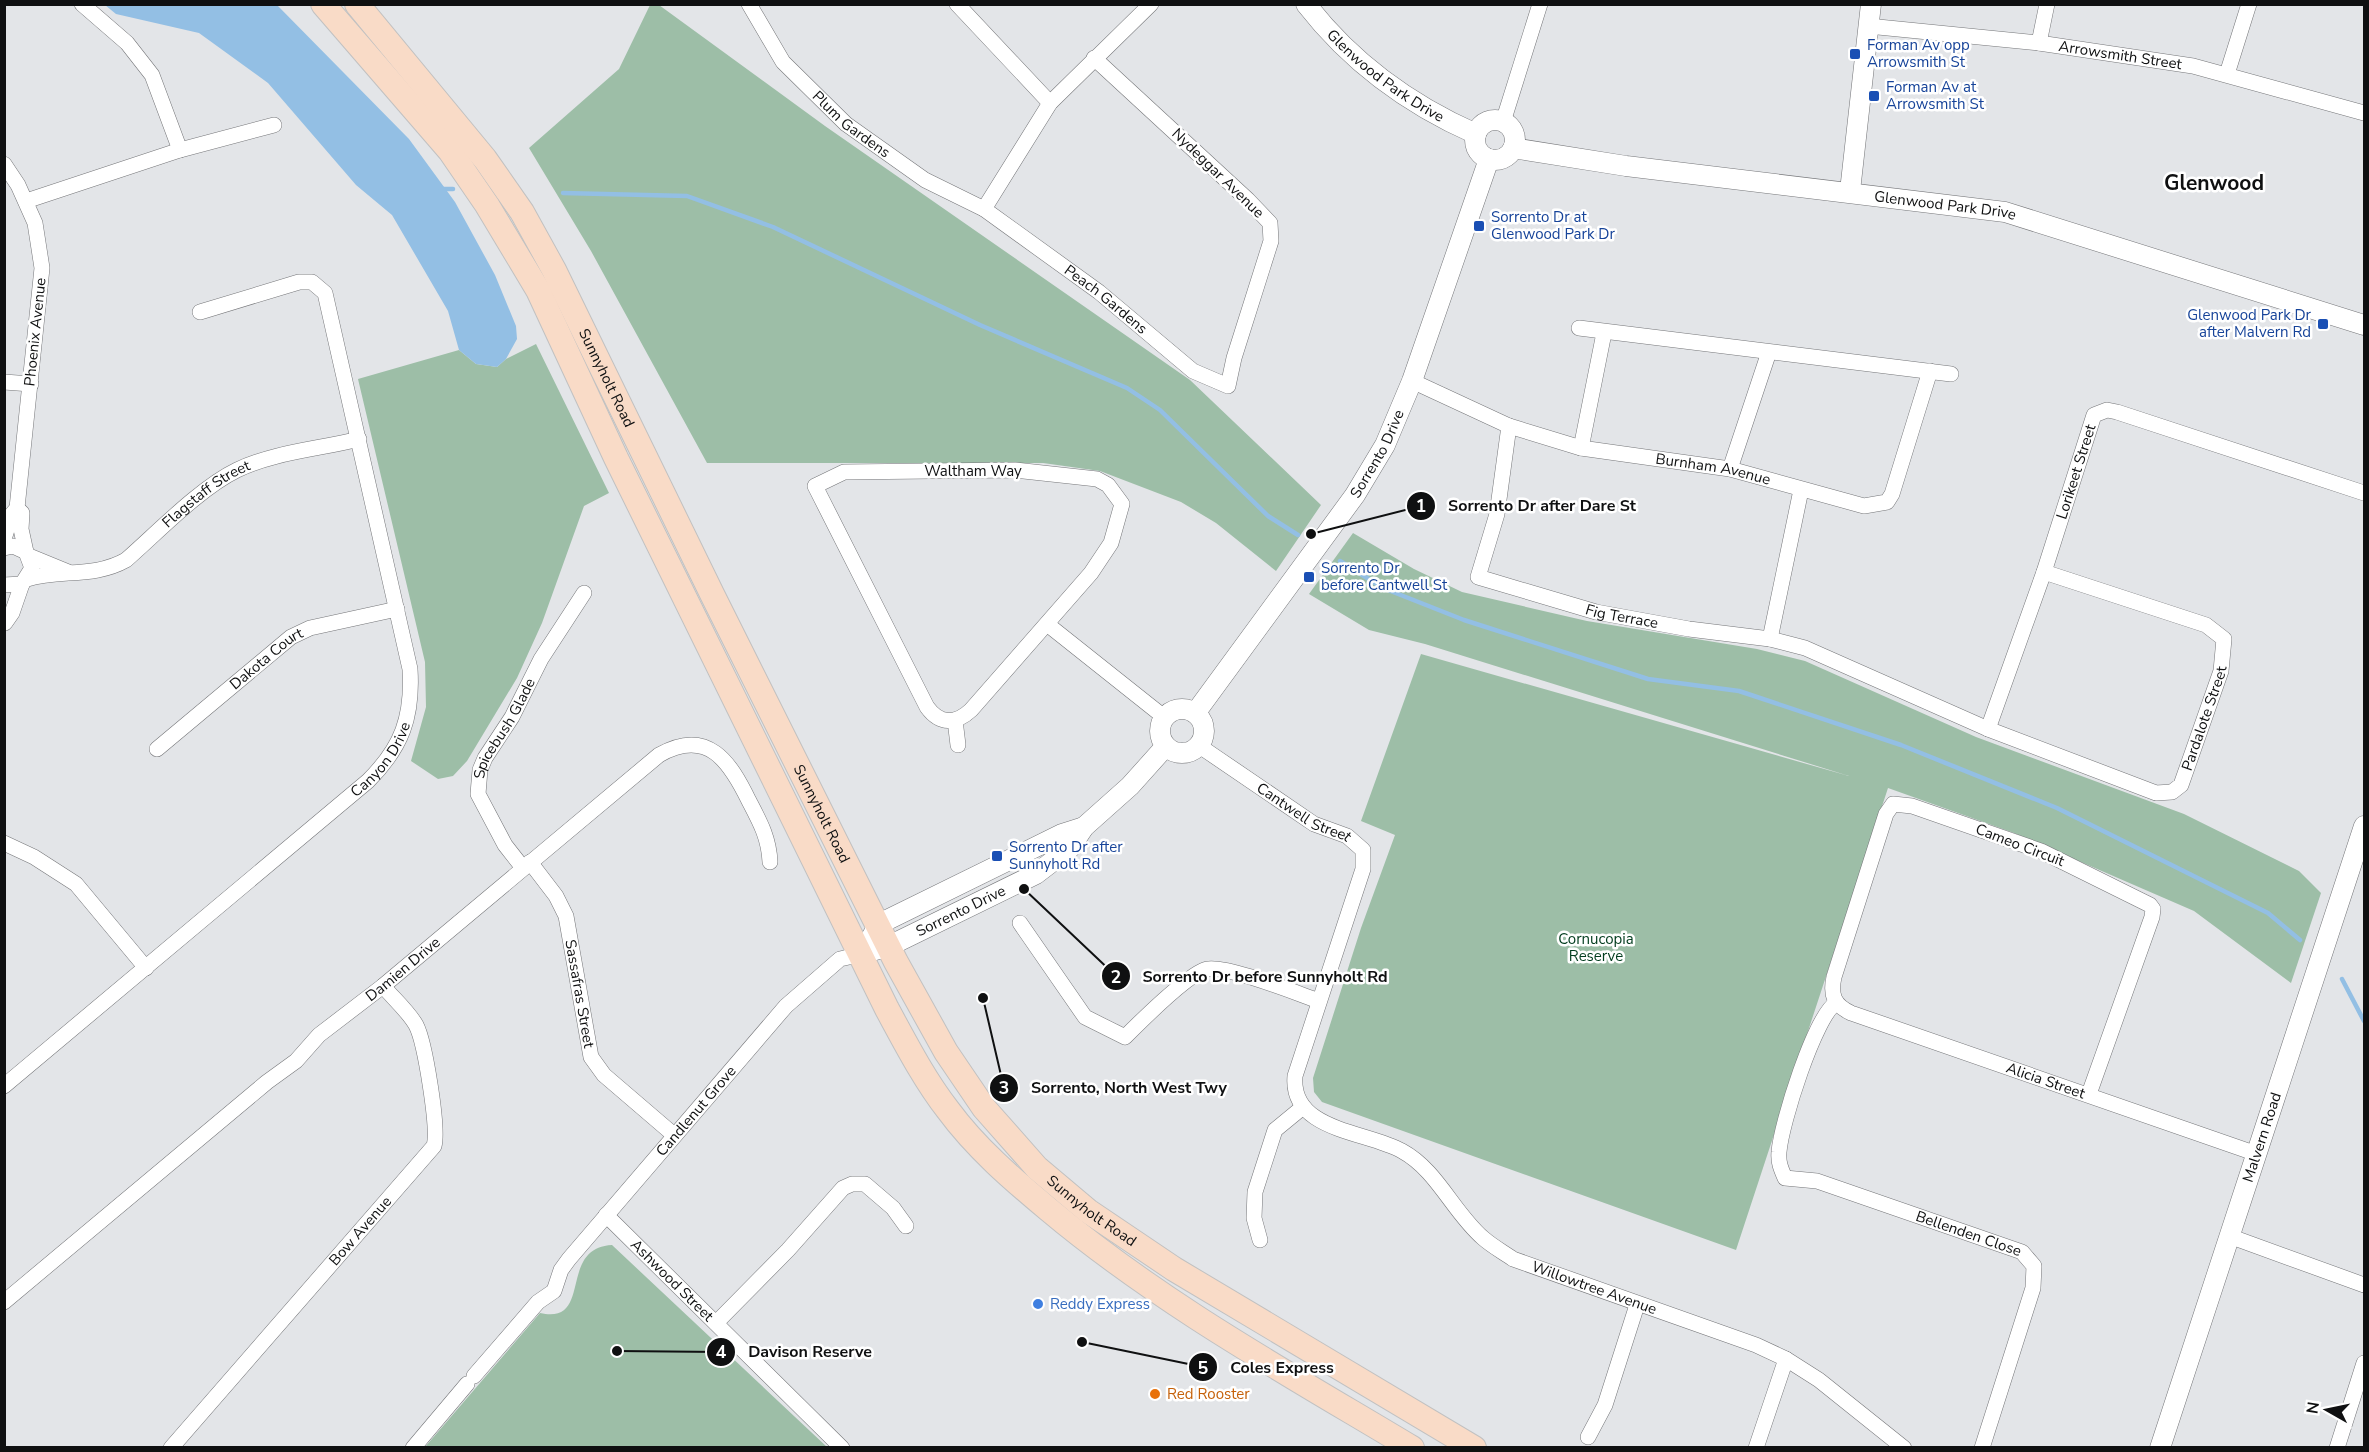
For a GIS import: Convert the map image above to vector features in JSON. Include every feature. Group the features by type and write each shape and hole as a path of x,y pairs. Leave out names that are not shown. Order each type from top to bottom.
{"main road":[{"name":"Sunnyholt Road","path":"323,4 450,151 488,205 538,290 616,458 906,1046 949,1111 1011,1179 1090,1245 1209,1328 1412,1448"},
{"name":"Sunnyholt Road","path":"357,4 485,159 522,212 554,270 712,594 884,935 946,1052 984,1108 1008,1138 1059,1188 1088,1211 1174,1269 1474,1448"}],"street":[{"path":"82,4 127,43 152,75 180,150"},
{"path":"957,4 1050,103"},
{"path":"984,209 1050,103 1151,4"},
{"name":"Glenwood Park Drive","path":"1306,4 1332,35 1374,73 1432,113 1476,134"},
{"path":"1503,122 1540,4"},
{"path":"1850,191 1871,4"},
{"path":"2039,43 2047,4"},
{"path":"2227,75 2249,4"},
{"name":"Plum Gardens","path":"749,6 783,62 846,124 925,180 984,209"},
{"name":"Arrowsmith Street","path":"1868,26 2039,43 2193,66 2364,113"},
{"name":"Nydeggar Avenue","path":"1094,58 1270,223 1271,241 1234,358 1228,386"},
{"path":"1488,122 1503,122 1512,131 1513,148 1504,158 1489,159 1478,151 1476,134 1488,122"},
{"path":"26,201 180,150 274,125"},
{"name":"Glenwood Park Drive","path":"1513,148 1626,166 1850,191 1985,208 2025,216 2364,325"},
{"name":"Sorrento Drive","path":"1196,712 1365,480 1398,418 1489,159"},
{"name":"Phoenix Avenue","path":"4,164 26,201 40,245 42,268 18,508 12,514 4,539"},
{"name":"Peach Gardens","path":"984,209 1100,292 1193,370 1228,386"},
{"name":"Canyon Drive","path":"4,1086 384,765 405,726 411,693 410,669 328,299 320,278 298,282 200,312"},
{"path":"1579,328 1604,333 1951,374"},
{"path":"1581,448 1604,333"},
{"path":"1730,470 1769,352"},
{"name":"Burnham Avenue","path":"1412,381 1509,426 1581,448 1730,470 1864,506 1887,502 1896,484 1930,371"},
{"path":"4,382 30,384"},
{"name":"Lorikeet Street","path":"1988,729 2044,572 2094,414 2107,410 2364,493"},
{"name":"Fig Terrace","path":"1509,426 1497,514 1478,578 1596,612 1689,629 1770,639 1805,648 1988,729"},
{"name":"Flagstaff Street","path":"4,585 68,572 102,571 126,560 215,484 238,470 261,461 358,439"},
{"name":"Waltham Way","path":"955,720 936,718 927,707 815,486 844,472 1026,470 1097,479 1108,485 1122,504 1116,532 1103,556 1047,624"},
{"path":"1770,639 1801,490"},
{"name":"Phoenix Avenue","path":"18,508 22,513 21,529 32,568 25,581"},
{"name":"Flagstaff Street","path":"4,548 13,546 68,572"},
{"name":"Pardalote Street","path":"1988,729 2156,793 2172,792 2181,785 2221,671 2224,639 2206,625 2044,572"},
{"path":"4,628 25,581"},
{"name":"Spicebush Glade","path":"526,865 505,844 478,794 480,770 484,758 512,717 542,659 584,593"},
{"name":"Dakota Court","path":"158,749 291,637 310,628 397,609"},
{"path":"958,745 955,720 971,710 1047,624 1164,717"},
{"path":"1180,708 1196,712 1204,731 1198,745 1181,753 1165,747 1159,731 1164,717 1180,708"},
{"name":"Damien Drive","path":"4,1302 267,1082 296,1061 319,1035 383,986 659,755 672,747 692,745 723,756 734,771 769,841 770,862"},
{"name":"Cantwell Street","path":"1198,745 1314,824 1347,836 1363,850 1363,869 1295,1076 1295,1094 1303,1107"},
{"name":"Sorrento Drive","path":"884,935 1036,874 1070,848 1084,827 1130,786 1165,747"},
{"name":"Cameo Circuit","path":"1836,1003 1832,995 1834,977 1886,814 1893,804 1912,806 2041,851 2146,900 2153,909 2089,1094"},
{"name":"Malvern Road","path":"2160,1448 2364,826"},
{"name":"Sorrento Drive","path":"884,935 1062,834 1084,827"},
{"path":"4,843 34,857 76,884 146,968"},
{"name":"Sassafras Street","path":"526,865 556,896 566,916 591,1057 604,1075 674,1135"},
{"path":"1020,923 1085,1017 1125,1037 1149,1012 1205,969 1224,970 1319,1001"},
{"path":"862,954 884,935"},
{"name":"Candlenut Grove","path":"413,1448 538,1302 554,1291 561,1270 606,1215 799,993 840,959 862,954"},
{"name":"Bow Avenue","path":"171,1448 434,1146 436,1124 420,1035 412,1020 383,986"},
{"name":"Alicia Street","path":"1836,1003 1851,1013 2257,1154"},
{"name":"Bellenden Close","path":"1836,1003 1830,1006 1822,1020 1788,1109 1779,1155 1785,1178 1817,1181 2022,1252 2029,1257 2034,1266 2033,1288 1982,1448"},
{"path":"1260,1240 1253,1211 1255,1192 1275,1130 1303,1107"},
{"name":"Willowtree Avenue","path":"1303,1107 1322,1122 1392,1146 1414,1159 1482,1238 1513,1259 1637,1305 1756,1345 1786,1359 1818,1380 1904,1448"},
{"path":"716,1323 788,1250 843,1188 852,1184 865,1184 892,1208 906,1226"},
{"name":"Ashwood Street","path":"606,1215 842,1448"},
{"path":"2229,1236 2364,1285"},
{"path":"1588,1437 1605,1405 1637,1305"},
{"path":"1756,1448 1786,1359"},
{"path":"2337,1448 2364,1363"}],"green space":[{"path":"650,5 659,5 825,126 1190,380 1321,505 1276,571 1216,523 1181,502 1100,471 1043,463 707,463 591,251 529,148 619,69"},
{"path":"536,344 609,493 584,506 542,623 517,678 467,761 453,776 438,779 411,761 426,707 425,662 358,379 459,350 476,364 497,367 506,359"},
{"name":"Cornucopia Reserve","path":"1353,533 1414,569 1462,592 1587,621 1757,649 1805,661 1976,737 2184,814 2299,871 2321,893 2291,983 2194,911 2014,833 1888,788 1736,1250 1322,1102 1314,1092 1313,1078 1361,928 1395,835 1361,821 1421,654 1849,776 1425,644 1369,630 1309,594"},
{"path":"612,1245 827,1447 425,1447 540,1313 556,1314 566,1308 572,1298 579,1271 585,1259 595,1249"}],"water":[{"path":"105,5 277,5 409,139 455,202 495,275 516,326 517,339 506,359 497,367 476,364 459,350 448,311 392,215 356,185 268,83 199,33 116,14"}],"waterway":[{"path":"441,189 453,189"},
{"path":"563,193 687,196 773,227 980,325 1127,388 1160,410 1268,516 1298,535"},
{"path":"1340,561 1383,588 1464,620 1648,679 1739,691 1901,745 2057,808 2268,913 2300,940"},
{"path":"2342,979 2364,1021"}],"place":[{"name":"Forman Av opp Arrowsmith St","path":"1855,54"},
{"name":"Forman Av at Arrowsmith St","path":"1874,96"},
{"name":"Sorrento Dr at Glenwood Park Dr","path":"1479,226"},
{"name":"Glenwood Park Dr after Malvern Rd","path":"2323,324"},
{"name":"Sorrento Dr after Dare St","path":"1311,534"},
{"name":"Sorrento Dr before Cantwell St","path":"1309,577"},
{"name":"Sorrento Dr after Sunnyholt Rd","path":"997,856"},
{"name":"Sorrento Dr before Sunnyholt Rd","path":"1024,889"},
{"name":"Sorrento, North West Twy","path":"983,998"},
{"name":"Reddy Express","path":"1038,1304"},
{"name":"Coles Express","path":"1082,1342"},
{"name":"Davison Reserve","path":"617,1351"},
{"name":"Red Rooster","path":"1155,1394"}],"district":[{"name":"Glenwood","path":"2214,183"}]}
